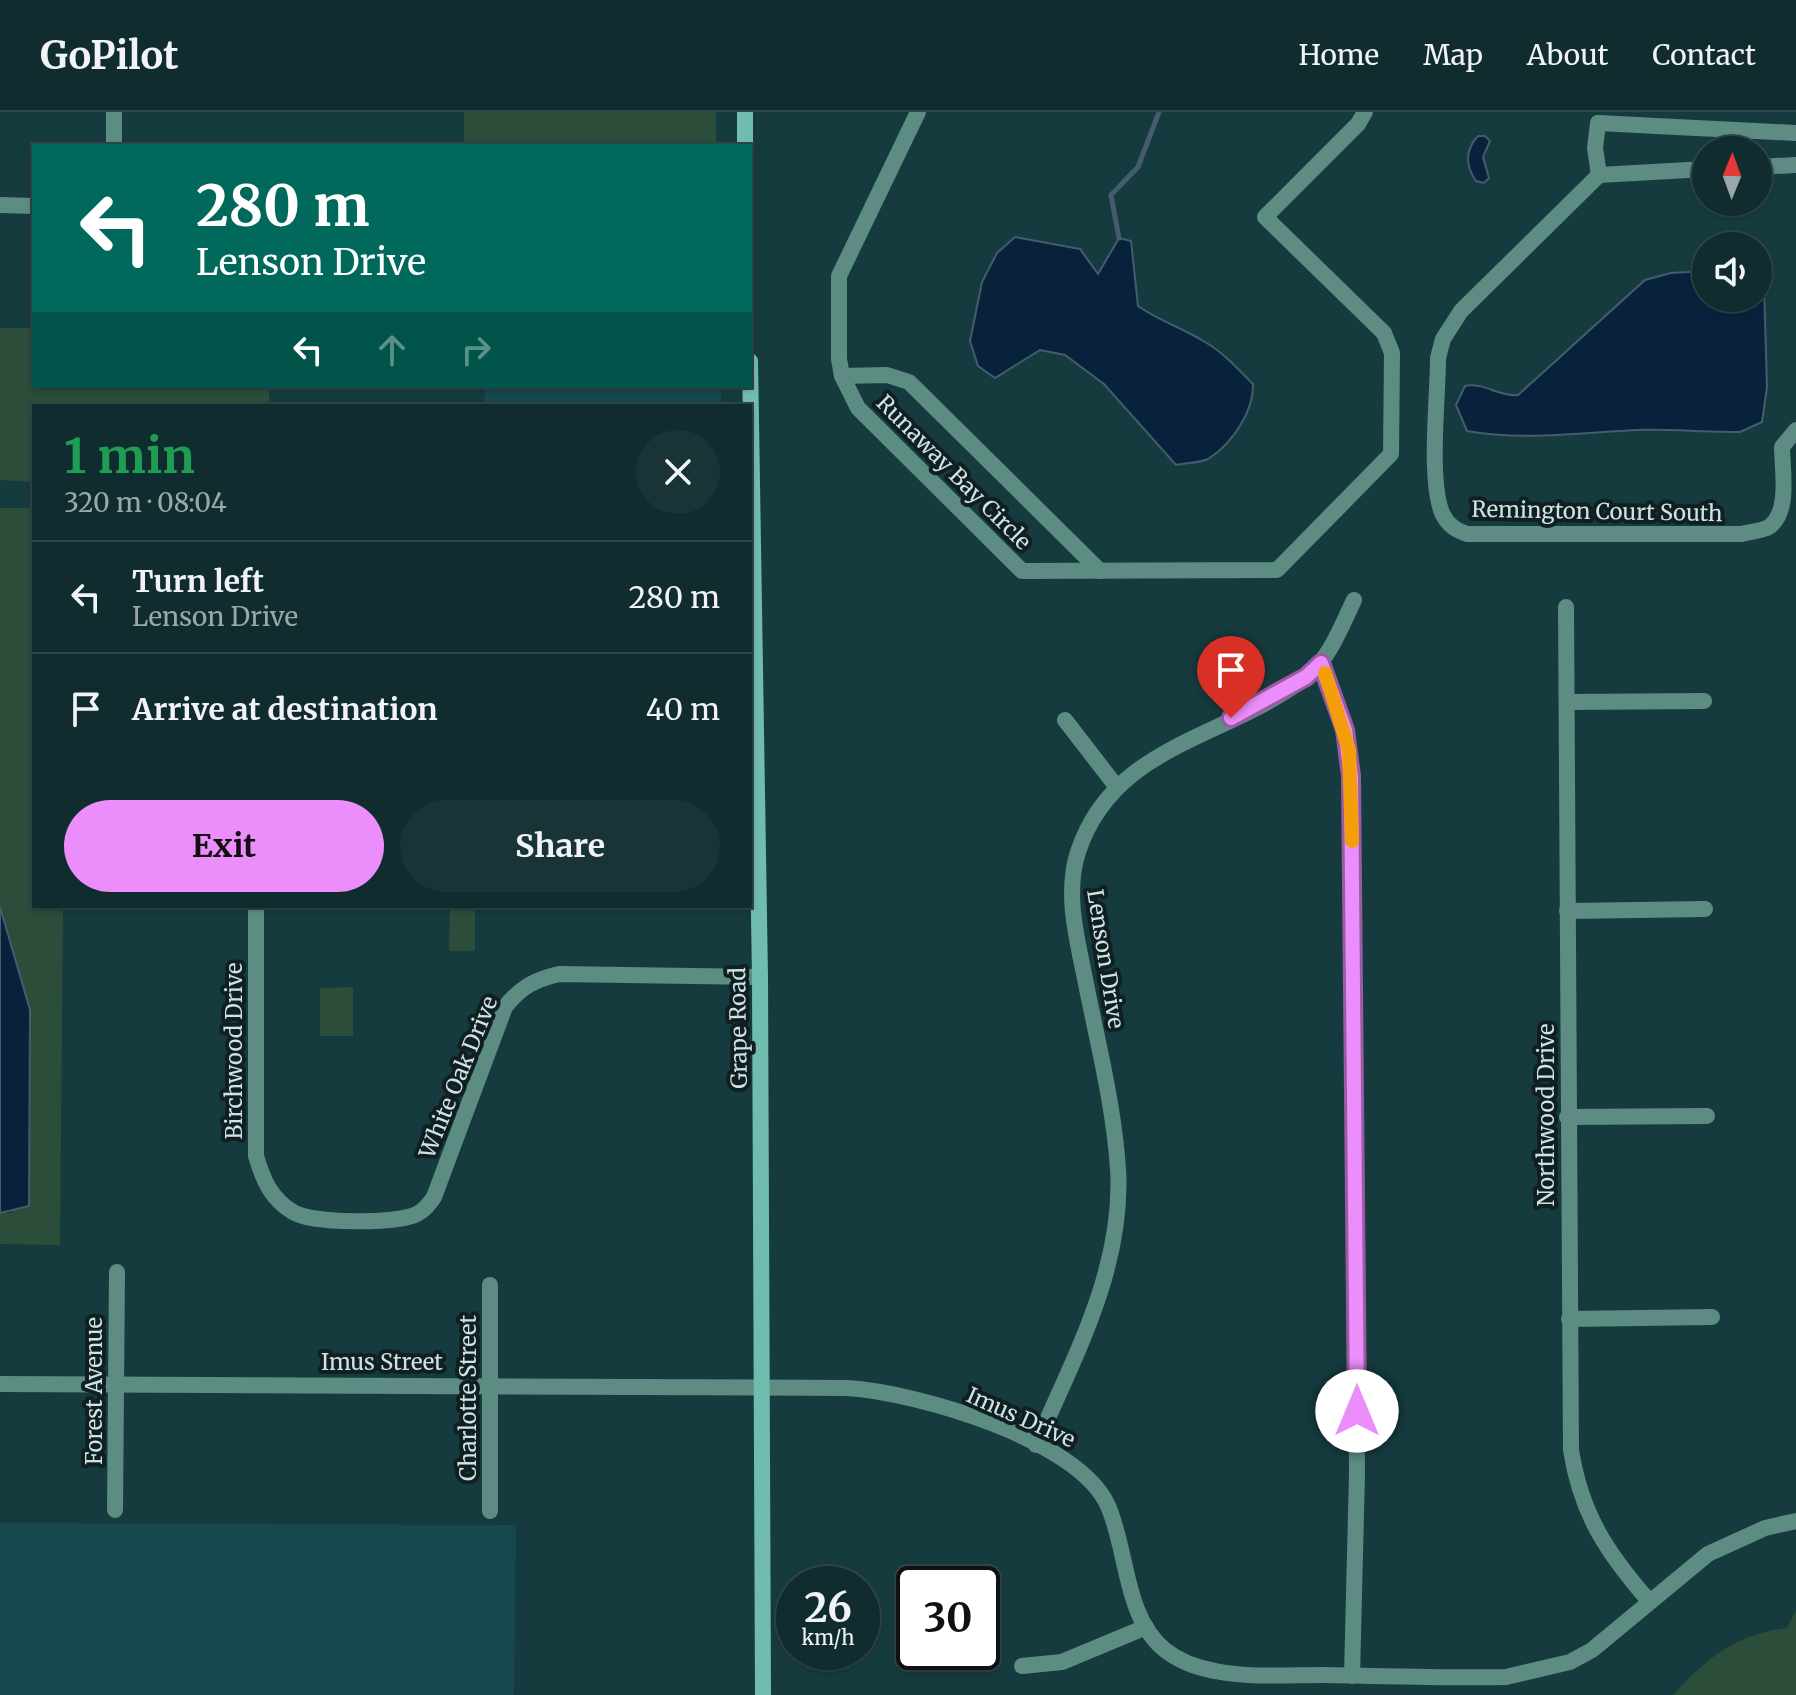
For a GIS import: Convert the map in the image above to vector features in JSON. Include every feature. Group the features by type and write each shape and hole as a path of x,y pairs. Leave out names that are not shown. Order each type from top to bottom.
{"main road":[{"path":"745,112 745,144"},
{"name":"Grape Road","path":"752,533 760,977 763,1695"}],"street":[{"path":"114,112 114,144"},
{"name":"Runaway Bay Circle","path":"918,112 839,276 842,376 858,408 1022,571 1277,570 1391,454 1392,353 1384,333 1265,217 1358,124 1365,112"},
{"path":"1692,170 1599,175 1592,118 1796,133"},
{"path":"1772,166 1796,165"},
{"name":"Remington Court South","path":"1599,175 1461,311 1443,339 1438,358 1436,478 1437,500 1444,518 1452,528 1467,534 1742,534 1768,527 1777,517 1782,501 1782,447 1796,430"},
{"path":"0,205 32,206"},
{"name":"Runaway Bay Circle","path":"842,376 887,375 909,382 1100,571"},
{"name":"Lenson Drive","path":"1036,1445 1106,1275 1117,1218 1116,1148 1078,941 1072,883 1085,833 1116,786 1155,758 1294,684 1321,663 1354,600"},
{"name":"Northwood Drive","path":"1566,607 1569,1423 1576,1481 1596,1531 1649,1601"},
{"path":"1321,663 1345,730 1351,776 1357,1411 1352,1676"},
{"path":"1567,702 1704,701"},
{"path":"1065,720 1116,786"},
{"name":"Birchwood Drive","path":"256,908 254,1127 256,1156 270,1193"},
{"path":"1567,911 1705,909"},
{"name":"White Oak Drive","path":"270,1193 296,1215 316,1219 398,1219 426,1209 439,1184 505,1007 518,991 535,980 559,974 760,977"},
{"path":"1567,1117 1707,1116"},
{"name":"Forest Avenue","path":"115,1510 117,1272"},
{"name":"Charlotte Street","path":"490,1285 490,1511"},
{"path":"1569,1319 1712,1317"},
{"name":"Imus Street","path":"0,1384 490,1384 763,1388"},
{"name":"Imus Drive","path":"763,1388 847,1388 904,1394 932,1401 1072,1463 1107,1503 1136,1606 1146,1627 1164,1650 1188,1663 1214,1671 1352,1676 1529,1674 1570,1662 1592,1650 1708,1554 1765,1528 1796,1521"},
{"path":"1022,1666 1062,1662 1146,1627"},
{"path":"1474,1677 1474,1695"}],"shaded area":[{"path":"1478,136 1485,136 1490,141 1483,157 1489,178 1484,183 1476,181 1468,163 1469,152"},
{"path":"1015,237 1080,249 1098,274 1119,238 1131,241 1138,306 1212,346 1253,384 1246,416 1217,453 1208,459 1176,465 1104,384 1065,355 1040,350 995,378 978,366 970,341 982,282 997,253"},
{"path":"1692,272 1692,312 1765,312 1767,387 1762,422 1740,432 1635,430 1529,436 1467,431 1456,405 1465,386 1518,395 1645,280 1671,273"},
{"path":"485,388 721,388 721,404 485,404"},
{"path":"0,907 30,1010 29,1206 0,1213"},
{"path":"0,1523 516,1525 514,1695 0,1695"}],"green space":[{"path":"464,112 716,112 716,144 464,144"},
{"path":"0,328 32,328 32,388 269,388 269,404 32,404 32,482 0,480"},
{"path":"0,508 32,508 32,908 63,908 60,1245 0,1244 0,1213 12,1213 0,907"},
{"path":"450,908 475,908 475,951 449,951"},
{"path":"353,987 353,1036 320,1036 320,988"},
{"path":"1796,1610 1796,1695 1673,1695 1723,1650 1752,1636 1787,1628"}],"waterway":[{"path":"1119,238 1111,195 1138,167 1159,112"}],"slow traffic":[{"path":"1325,673 1349,750 1352,841"}],"route":[{"path":"1231,718 1282,692 1321,663 1349,750 1357,1411"}]}
